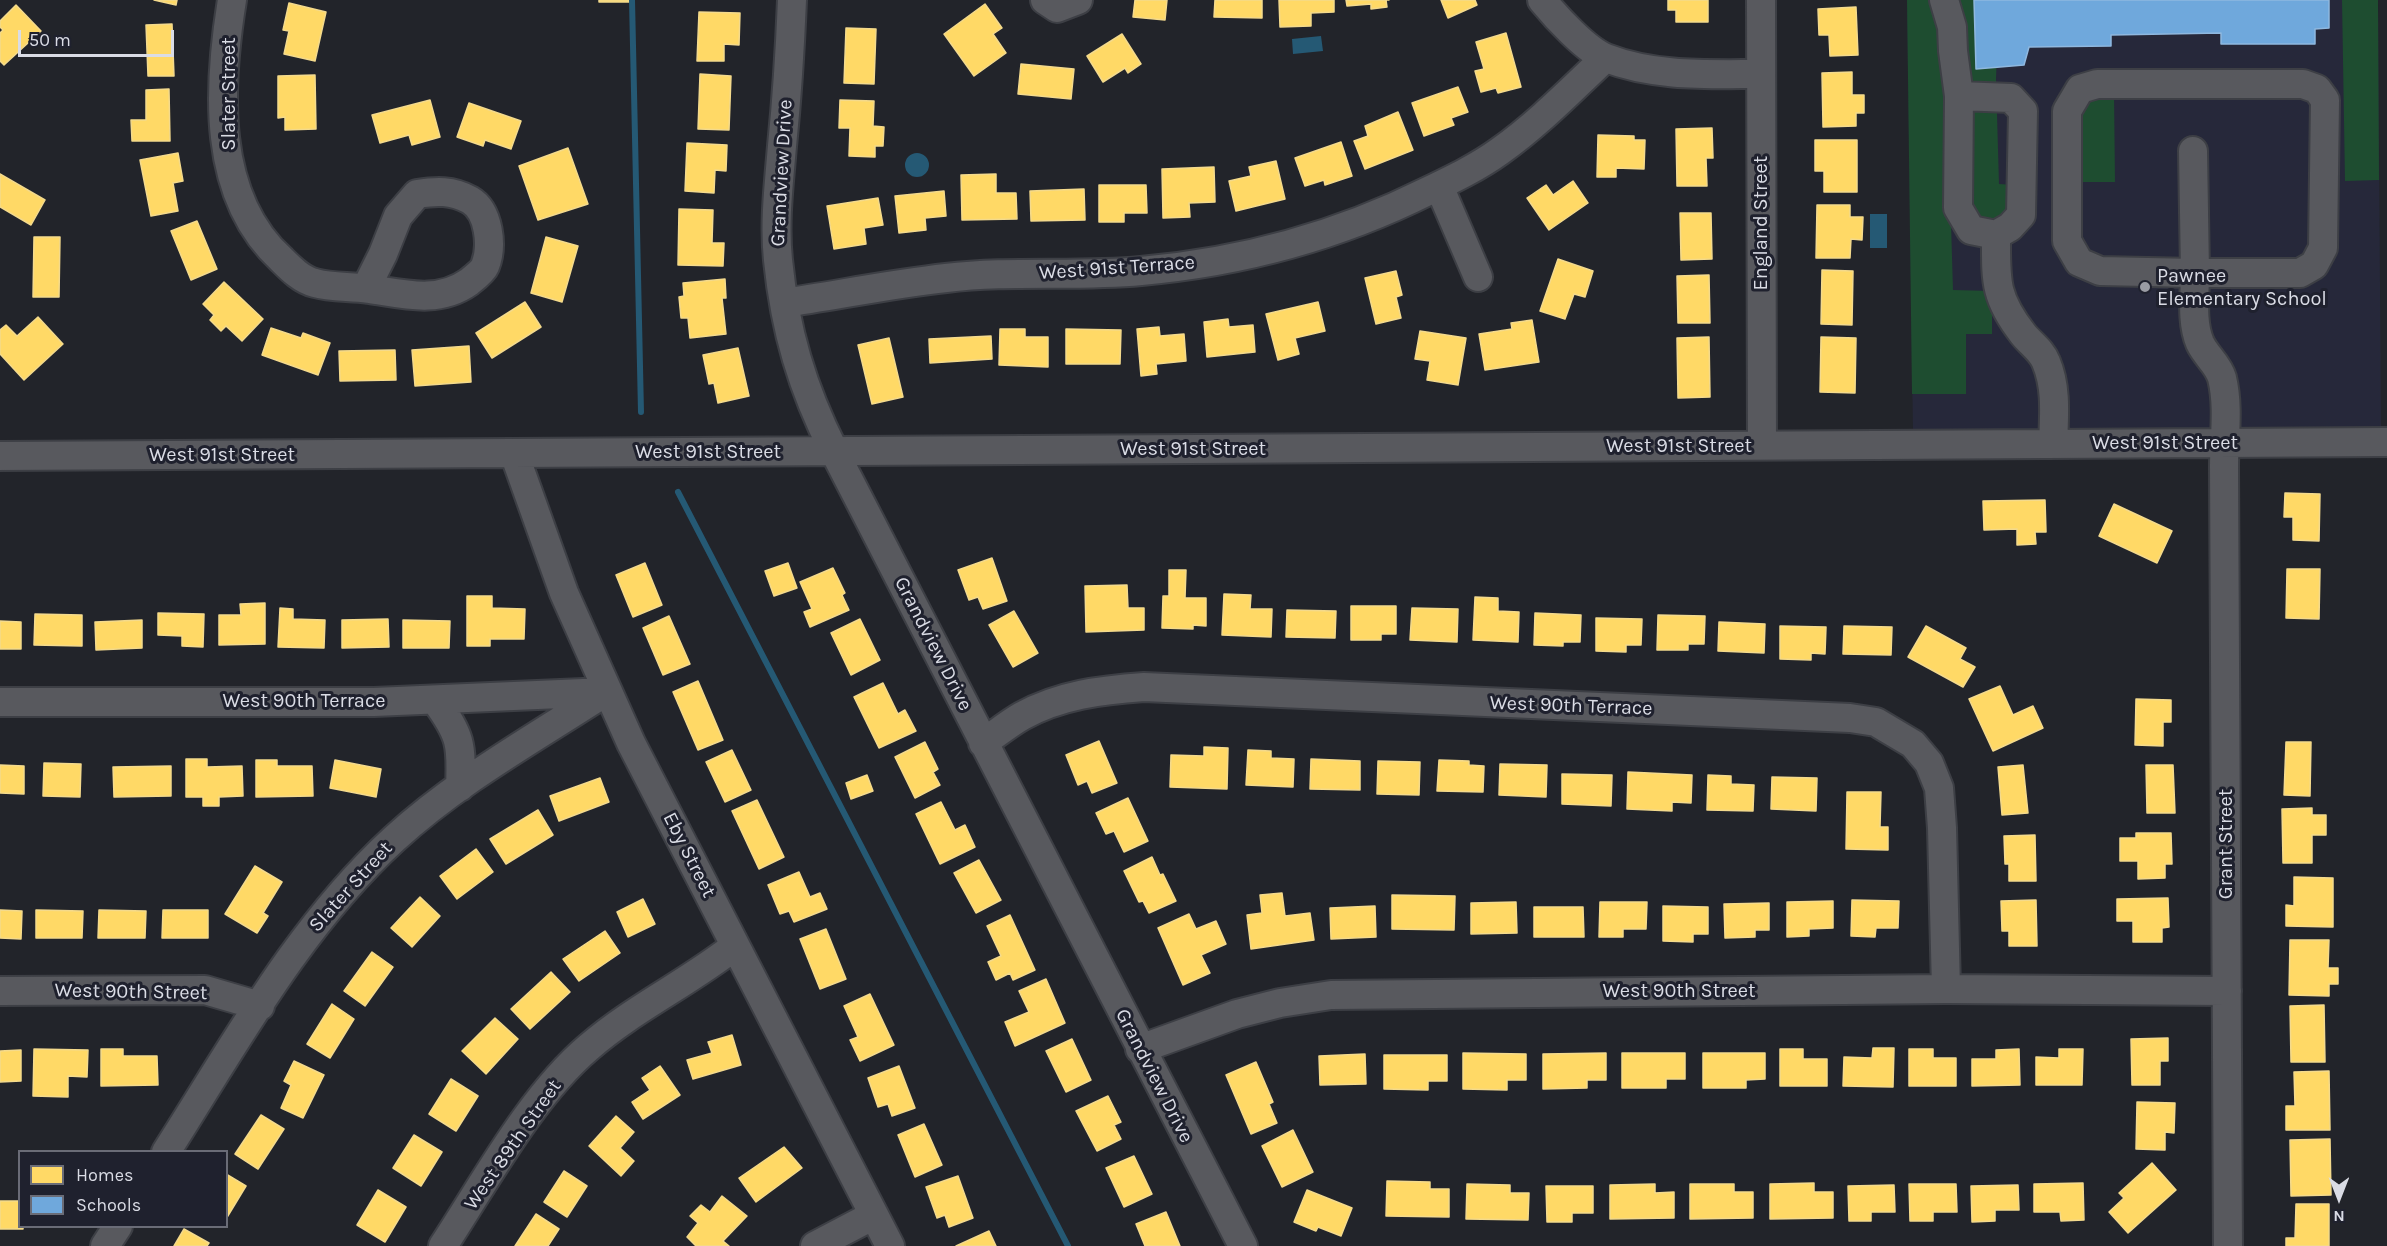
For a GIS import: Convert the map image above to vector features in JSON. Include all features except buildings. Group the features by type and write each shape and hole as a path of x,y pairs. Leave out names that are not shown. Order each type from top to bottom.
{"street":[{"name":"Slater Street","path":"232,0 224,65 224,118 235,192 244,212 265,243 295,273 313,283 415,296 439,296 468,283 485,268 489,244 484,217 471,200 443,190 417,194 398,216 366,288"},
{"name":"Grandview Drive","path":"792,0 790,56 778,201 778,258 784,303 796,361 817,418 1243,1246"},
{"path":"1045,0 1057,8 1078,0"},
{"path":"1542,0 1558,20 1605,58 1657,71 1689,74 1761,74"},
{"name":"England Street","path":"1761,0 1762,446"},
{"path":"1944,0 1952,27 1959,96 1958,208 1971,230 1996,235 2010,227 2021,215 2023,111 2011,98 1959,96"},
{"name":"West 91st Terrace","path":"784,303 946,278 1002,274 1141,271 1220,261 1288,246 1363,221 1439,186 1498,153 1541,120 1605,58"},
{"path":"2097,84 2303,84 2317,89 2325,100 2324,210 2323,248 2314,265 2300,273 2195,273 2100,271 2079,261 2067,241 2067,111 2080,89 2097,84"},
{"name":"Grant Street","path":"2193,151 2195,323 2200,344 2214,361 2223,385 2226,403 2224,443 2228,1246"},
{"path":"1439,186 1478,277"},
{"path":"1996,235 1996,282 2001,302 2020,330 2046,359 2052,381 2054,402 2053,444"},
{"name":"West 91st Street","path":"0,456 2387,442"},
{"name":"Eby Street","path":"514,453 564,593 631,743 890,1246"},
{"name":"West 90th Terrace","path":"983,742 1022,717 1065,698 1104,689 1144,687 1850,718 1876,722 1913,744 1929,763 1939,788 1946,989"},
{"name":"Slater Street","path":"167,1150 310,932 358,875 436,802 607,692"},
{"name":"West 90th Terrace","path":"0,702 374,702 607,692"},
{"path":"435,700 451,722 461,749 460,787"},
{"name":"West 89th Street","path":"443,1246 525,1119 587,1048 630,1014 705,970 735,946"},
{"name":"West 90th Street","path":"1140,1049 1237,1014 1280,1003 1331,995 1946,989 2227,991"},
{"name":"West 90th Street","path":"0,991 205,990 260,1006"},
{"path":"815,1246 874,1215"},
{"path":"105,1246 117,1228"}],"shaded area":[{"name":"Pawnee Elementary School","path":"1907,0 2378,0 2381,428 1913,433"}],"green space":[{"path":"1907,0 1999,0 1996,79 1999,184 2015,185 2015,218 2000,223 1951,223 1953,290 1992,291 1992,334 1966,334 1966,394 1912,394"},
{"path":"2342,0 2378,0 2379,180 2345,181"},
{"path":"2083,93 2114,93 2115,182 2079,182 2078,115 2083,114"}],"water":[{"path":"1321,36 1323,51 1293,54 1292,39"},
{"path":"912,153 922,153 929,160 929,170 922,177 912,177 905,170 905,160"},
{"path":"1870,214 1887,214 1887,248 1870,248"}],"waterway":[{"path":"632,0 641,412"},
{"path":"678,492 1068,1246"}],"place":[{"name":"Pawnee Elementary School","path":"2145,287"}]}
